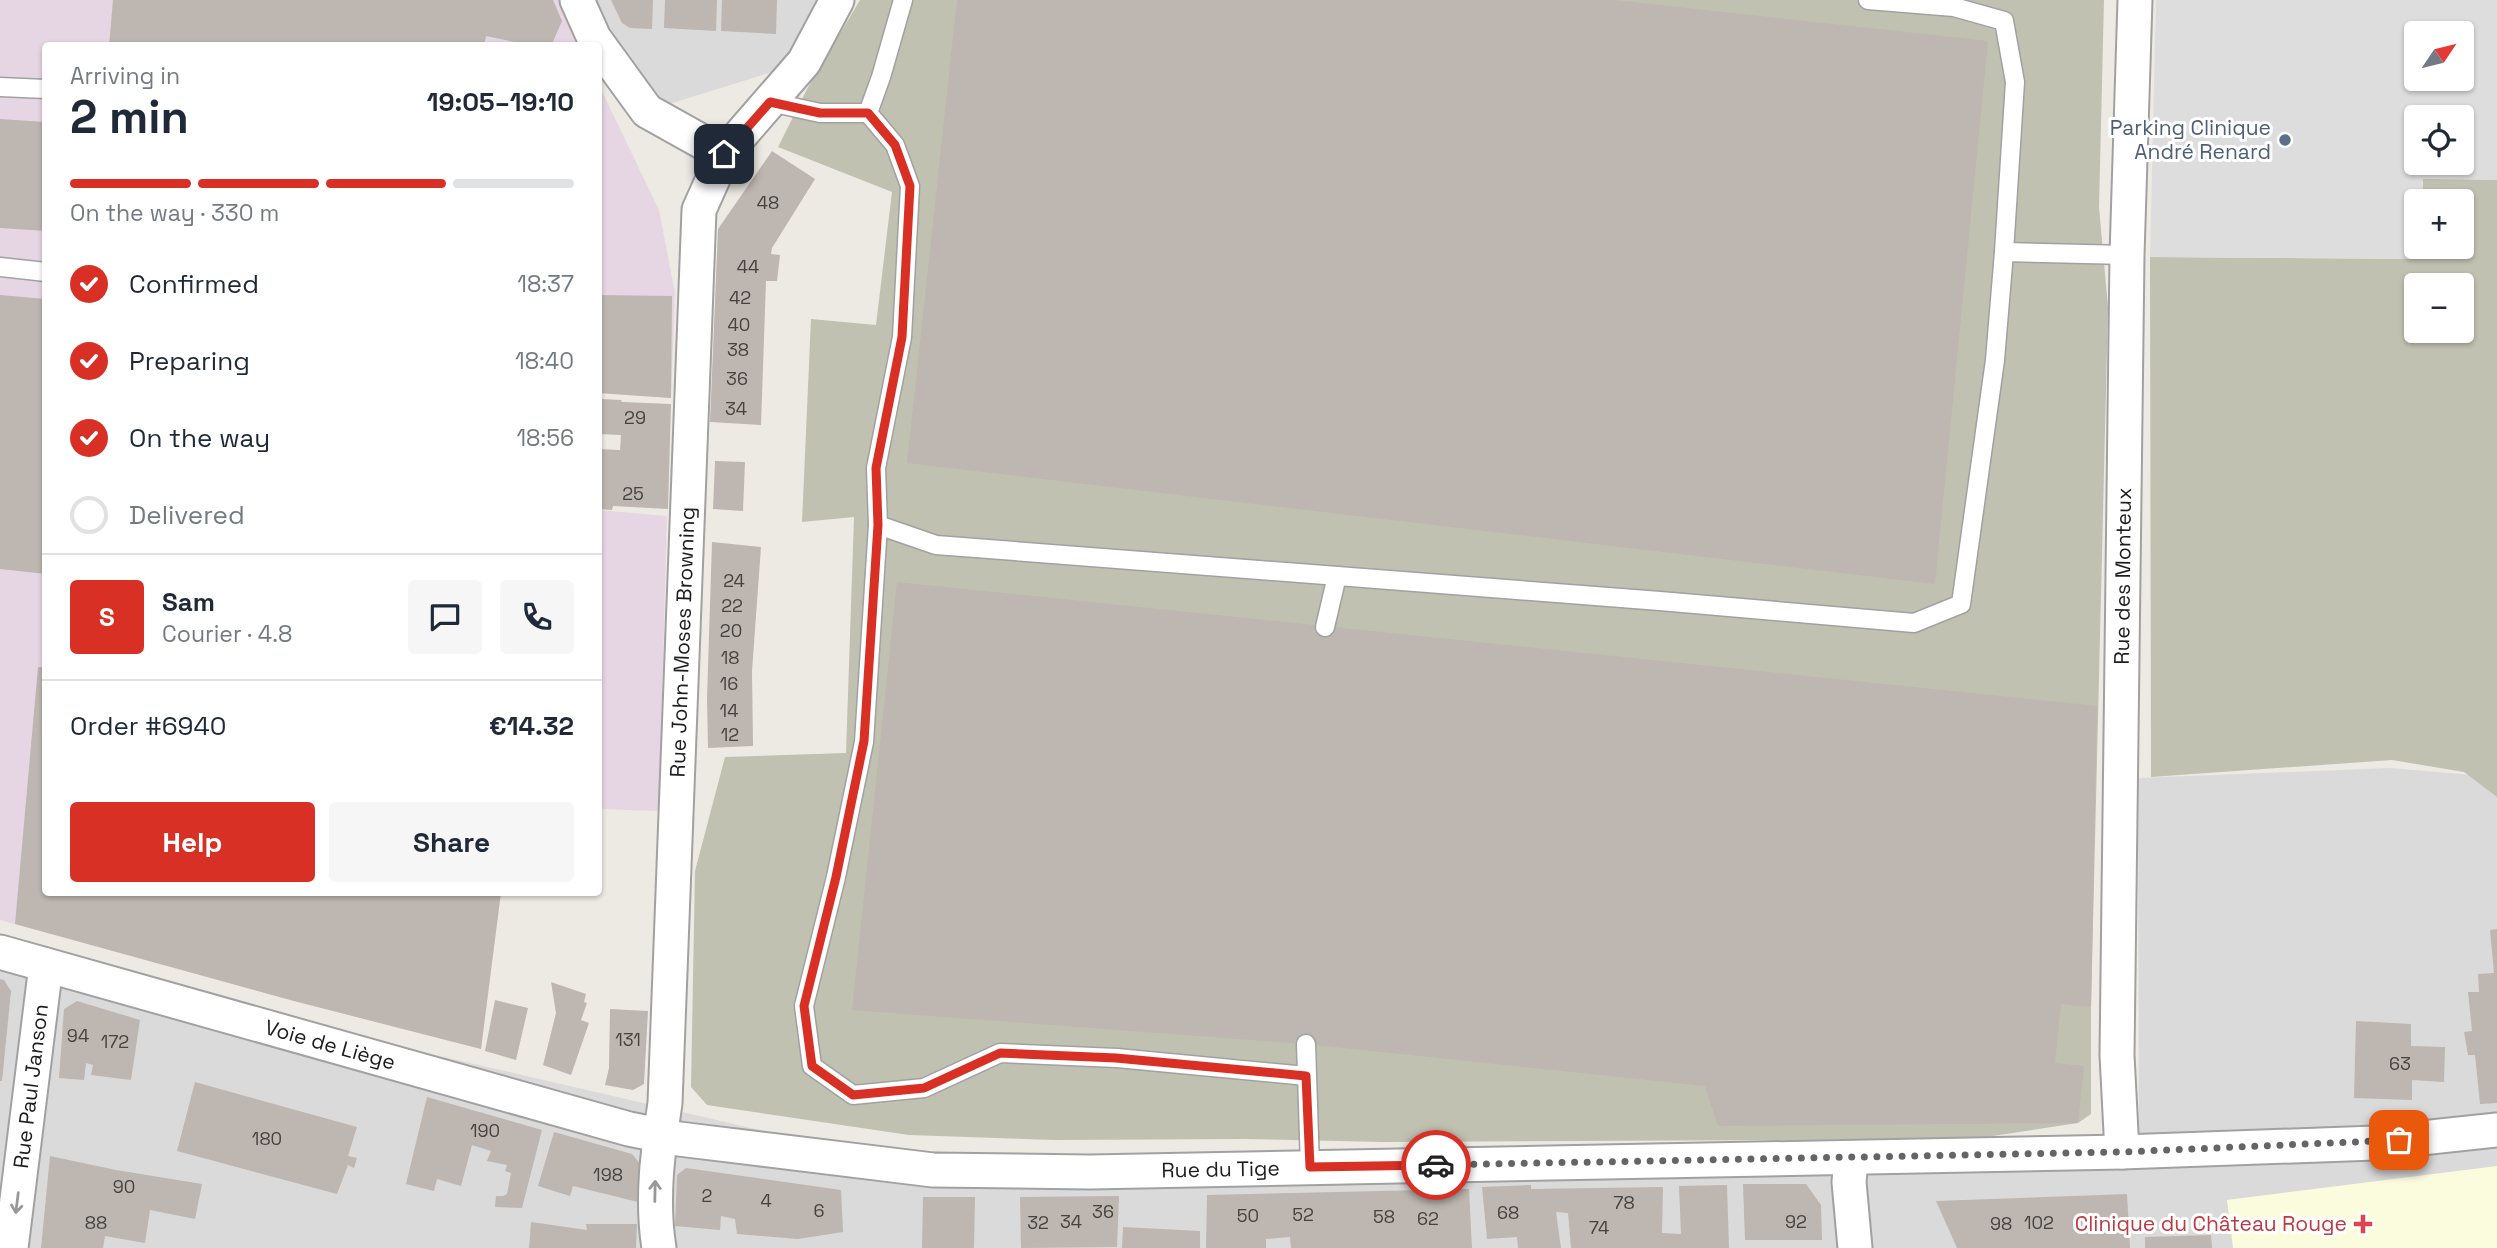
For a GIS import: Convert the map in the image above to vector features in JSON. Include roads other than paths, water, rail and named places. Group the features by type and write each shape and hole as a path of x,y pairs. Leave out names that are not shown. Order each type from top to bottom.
{"street":[{"path":"577,0 597,42"},
{"name":"Rue John-Moses Browning","path":"659,1248 654,1222 656,1163 665,1103 699,210 724,154 804,62 837,0"},
{"name":"Rue des Monteux","path":"2122,1152 2117,1055 2127,255 2135,0"},
{"path":"602,49 647,111 724,154"},
{"name":"Voie de Liège","path":"0,952 629,1129 660,1135"},
{"name":"Rue Paul Janson","path":"11,1248 46,965"},
{"name":"Rue du Tige","path":"660,1135 933,1170 1090,1172 2122,1152 2375,1143 2497,1130"},
{"path":"1852,1159 1849,1182 1855,1248"}],"lane":[{"path":"868,113 903,0"},
{"path":"878,525 936,545 1914,623 1961,604 1995,360 2015,82 2004,21 1954,7 1868,0"},
{"path":"0,87 42,89"},
{"path":"770,102 820,113 868,113 895,145 910,186 902,337 876,468 878,525 864,741 836,877 804,1006 812,1066 853,1095 924,1088 1000,1053 1116,1058 1306,1076"},
{"path":"2004,252 2127,255"},
{"path":"0,267 42,272"},
{"path":"1325,627 1336,576"},
{"path":"1306,1044 1310,1167"}],"place":[{"name":"Parking Clinique André Renard","path":"2285,140"},
{"name":"Clinique du Château Rouge","path":"2363,1224"}]}
